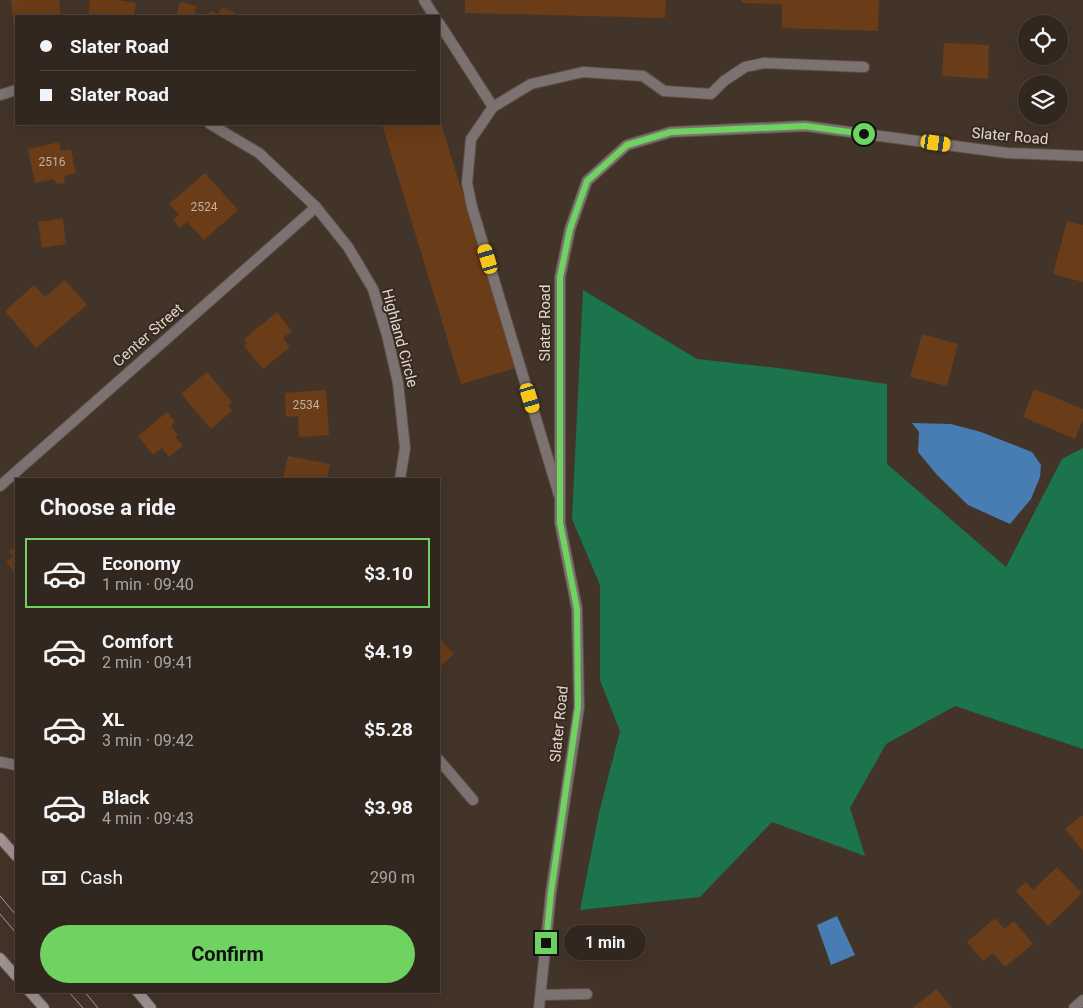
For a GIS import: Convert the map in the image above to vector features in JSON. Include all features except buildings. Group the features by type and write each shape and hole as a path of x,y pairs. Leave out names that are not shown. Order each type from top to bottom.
{"street":[{"path":"424,0 433,15"},
{"path":"440,25 493,106"},
{"path":"560,501 472,207 467,183 472,140 493,106 531,84 583,72 643,76 664,91 711,94 724,81 745,67 764,63 864,67"},
{"path":"0,95 15,90"},
{"name":"Highland Circle","path":"212,125 259,153 316,207 348,247 373,289 387,335 398,383 405,448 400,478"},
{"name":"Slater Road","path":"539,1008 551,892 578,707 577,609 560,523 560,277 570,229 587,181 627,145 671,132 805,126 1007,153 1083,156"},
{"name":"Center Street","path":"0,486 316,207"},
{"path":"440,761 473,800"},
{"path":"0,762 15,764"},
{"path":"0,838 15,855"},
{"path":"0,958 15,975"},
{"path":"32,993 44,1008"},
{"path":"138,993 152,1008"},
{"path":"541,995 587,994"},
{"path":"1074,1008 1083,1000"}],"green space":[{"path":"583,290 697,359 778,368 887,384 887,464 1006,567 1062,459 1083,448 1083,749 955,706 886,744 850,808 865,856 772,822 700,897 580,910 599,813 620,731 600,680 600,585 572,519"}],"water":[{"path":"912,423 951,424 981,432 1032,452 1041,465 1040,477 1031,499 1010,524 968,505 937,475 918,452 919,432"},
{"path":"837,916 855,955 831,965 817,925"}],"tram line":[{"path":"0,896 15,914"},
{"path":"0,914 15,932"},
{"path":"70,993 83,1008"},
{"path":"86,993 98,1008"}],"route":[{"path":"546,943 551,892 578,707 577,609 560,523 560,277 570,229 587,181 627,145 671,132 805,126 864,134"}]}
